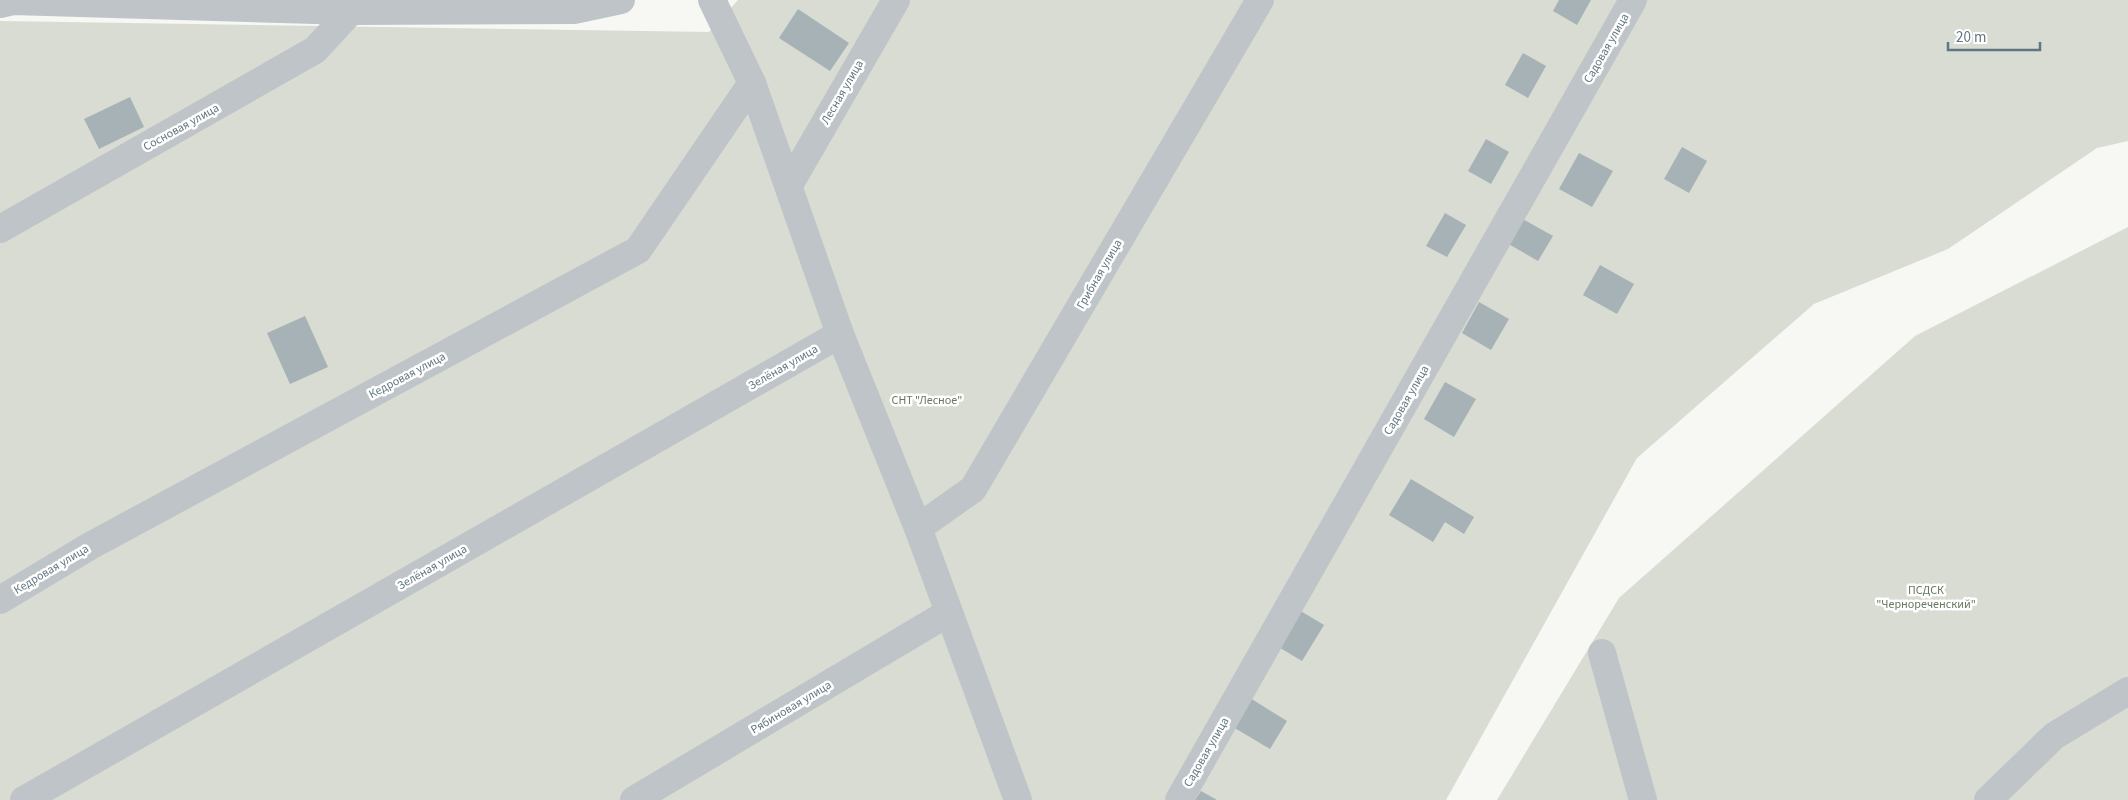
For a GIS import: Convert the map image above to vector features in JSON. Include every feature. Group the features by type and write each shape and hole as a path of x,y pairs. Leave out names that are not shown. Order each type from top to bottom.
{"street":[{"path":"0,4 13,1 351,11 574,10 620,0"},
{"path":"712,0 752,84 789,184 840,334 918,528 1018,800"},
{"name":"Лесная улица","path":"789,184 896,0"},
{"name":"Грибная улица","path":"918,528 974,489 1260,0"},
{"name":"Садовая улица","path":"1179,800 1632,0"},
{"name":"Сосновая улица","path":"0,229 315,50 351,11"},
{"name":"Кедровая улица","path":"0,600 99,542 638,250 752,84"},
{"name":"Зелёная улица","path":"24,800 840,334"},
{"name":"Рябиновая улица","path":"634,800 948,613"},
{"path":"1602,653 1643,800"},
{"path":"1988,800 2054,736 2128,691"}],"green space":[{"name":"СНТ \"Лесное\"","path":"738,0 2128,0 2128,141 2097,148 1948,249 1814,304 1637,458 1446,800 0,800 0,21 709,32"},
{"name":"ПСДСК \"Чернореченский\"","path":"2128,227 2128,800 1497,800 1619,598 1915,336"}],"building":[{"path":"1559,0 1591,0 1577,25 1553,11"},
{"path":"798,9 849,43 830,71 779,38"},
{"path":"1523,53 1546,66 1528,98 1505,85"},
{"path":"130,97 144,127 99,149 84,119"},
{"path":"1486,139 1509,152 1491,184 1468,171"},
{"path":"1682,147 1707,161 1689,193 1664,179"},
{"path":"1579,153 1613,171 1592,207 1559,189"},
{"path":"1445,213 1466,225 1447,257 1426,246"},
{"path":"1519,217 1553,236 1538,261 1505,242"},
{"path":"1600,265 1634,284 1617,314 1583,295"},
{"path":"1479,302 1509,319 1491,350 1462,333"},
{"path":"305,316 328,367 290,384 267,333"},
{"path":"1445,382 1476,399 1454,437 1424,419"},
{"path":"1411,479 1474,517 1464,534 1445,522 1433,542 1389,515"},
{"path":"1299,610 1324,625 1302,661 1277,646"},
{"path":"1250,698 1287,721 1270,749 1233,727"},
{"path":"1201,791 1217,800 1195,800"}]}
